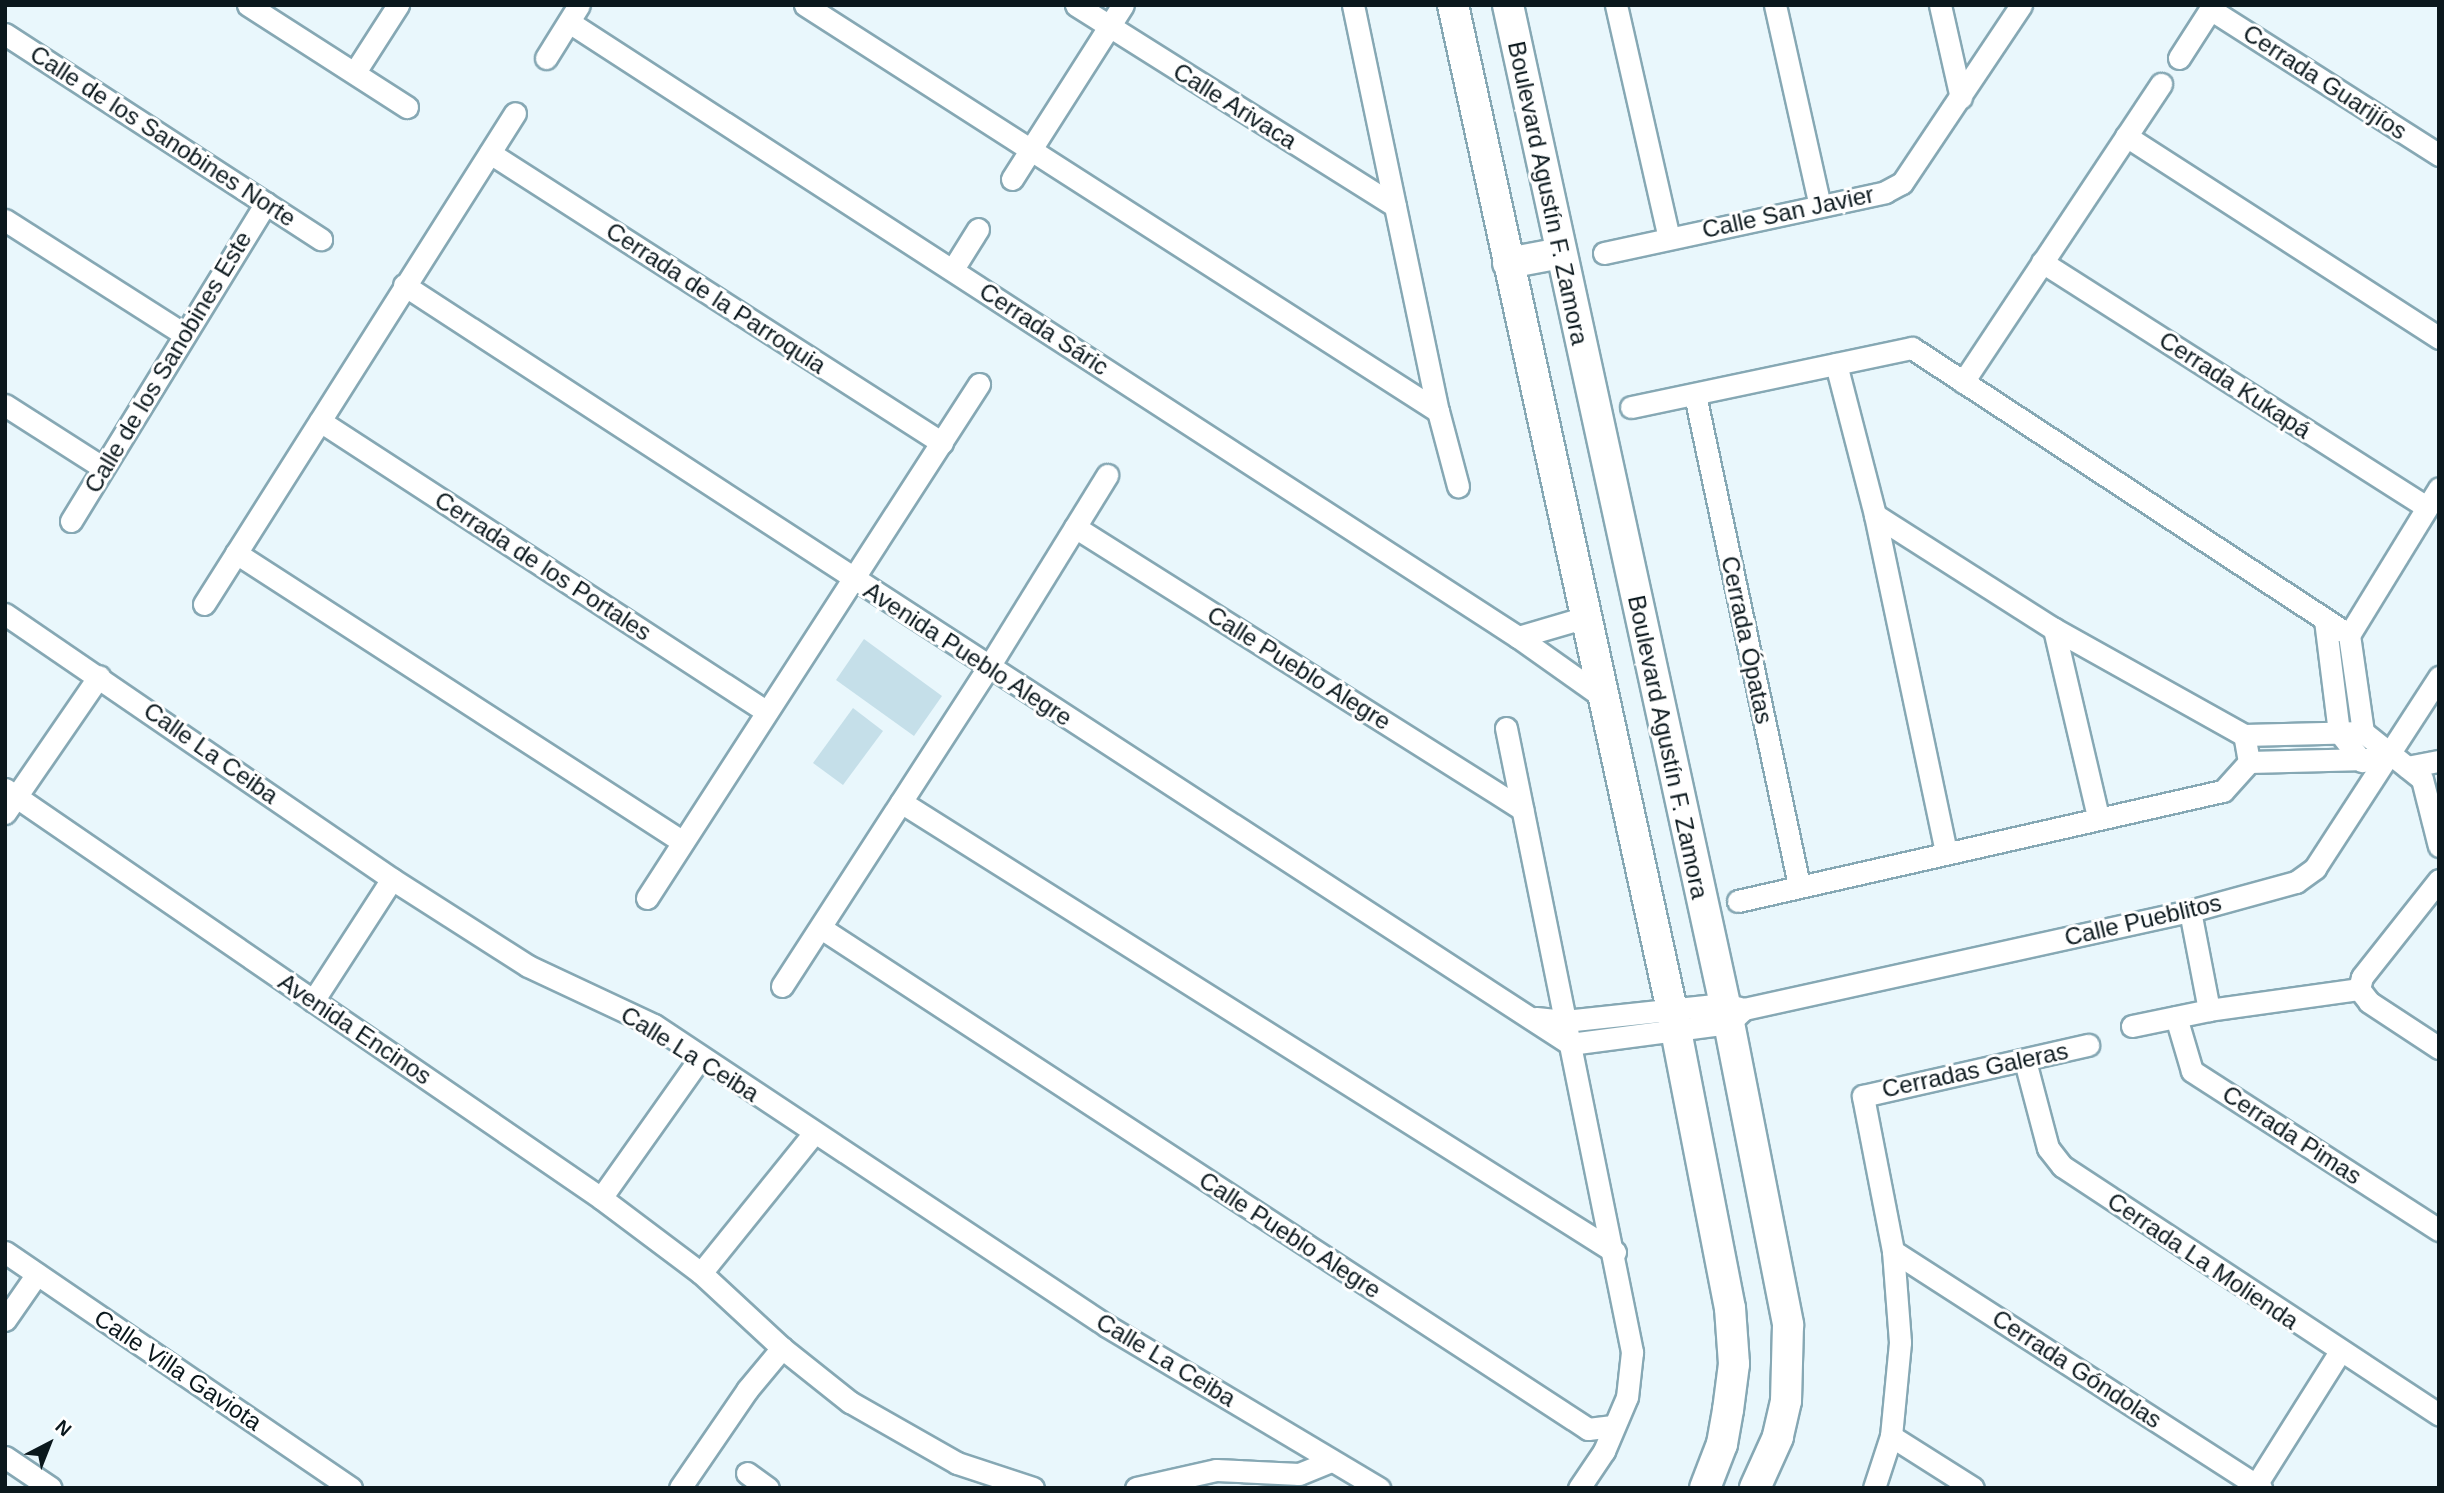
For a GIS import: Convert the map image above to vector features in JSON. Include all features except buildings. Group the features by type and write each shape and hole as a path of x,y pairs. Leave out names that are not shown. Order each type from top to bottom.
{"street":[{"path":"248,5 407,107"},
{"path":"355,72 398,5"},
{"path":"804,5 1030,153 1437,411"},
{"name":"Calle Arivaca","path":"1076,5 1395,206"},
{"path":"1012,179 1123,5"},
{"path":"1453,5 1583,618 1673,1021 1730,1308 1733,1353 1722,1444 1704,1488"},
{"name":"Boulevard Agustín F. Zamora","path":"1508,5 1561,253 1732,1012 1788,1325 1786,1401 1778,1437 1755,1488"},
{"name":"Calle San Javier","path":"1616,5 1668,238"},
{"path":"1775,5 1820,206"},
{"path":"1940,5 1961,98"},
{"name":"Calle San Javier","path":"1604,253 1820,206 1902,184 2021,5"},
{"path":"1352,6 1437,411 1458,486"},
{"name":"Cerrada Guarijíos","path":"2179,58 2212,7 2439,155"},
{"name":"Cerrada Sáric","path":"546,58 574,13 953,269 1518,637 1600,695"},
{"name":"Calle de los Sanobines Norte","path":"5,34 321,239"},
{"path":"1963,382 2161,83"},
{"path":"204,604 515,113"},
{"path":"2126,136 2439,338"},
{"name":"Cerrada de la Parroquia","path":"490,153 942,443"},
{"name":"Calle de los Sanobines Este","path":"71,521 265,203"},
{"path":"5,220 184,334"},
{"path":"953,269 978,229"},
{"path":"1508,263 1561,253"},
{"name":"Cerrada Kukapá","path":"2042,262 2427,507"},
{"name":"Avenida Pueblo Alegre","path":"404,285 988,668 1534,1018 1570,1044 1673,1021 1732,1012"},
{"path":"1632,407 1912,348 2349,635"},
{"path":"1836,364 1875,515 1946,853"},
{"path":"647,898 766,712 855,580 979,384"},
{"name":"Cerrada Ópatas","path":"1695,395 1800,886"},
{"path":"5,405 103,467"},
{"name":"Cerrada de los Portales","path":"320,421 766,712"},
{"path":"782,986 988,668 1107,475"},
{"path":"2363,732 2349,635 2439,488"},
{"path":"1875,515 2054,629 2244,735 2363,732 2389,753 2423,774 2439,846"},
{"name":"Calle Pueblo Alegre","path":"1075,527 1522,809"},
{"path":"236,553 683,842"},
{"name":"Calle La Ceiba","path":"5,614 392,879 528,965 654,1026 813,1134 846,1150 885,1182 1107,1326 1379,1488"},
{"path":"1518,637 1583,618"},
{"path":"2325,620 2339,733 2362,761"},
{"path":"2054,629 2098,816"},
{"path":"9,800 99,676"},
{"name":"Calle Pueblitos","path":"1732,1012 2190,911 2306,877 2439,677"},
{"path":"1506,728 1615,1252 1632,1352 1628,1397 1604,1451 1578,1488"},
{"path":"2244,735 2249,762"},
{"path":"1738,901 2098,816 2223,791 2249,762 2362,761 2389,753"},
{"path":"2423,774 2439,761"},
{"name":"Avenida Encinos","path":"9,800 313,1000 601,1198 701,1273 782,1348 882,1423 957,1463 1033,1488"},
{"path":"901,802 1615,1252"},
{"path":"313,1000 392,879"},
{"path":"2358,989 2362,977 2439,880"},
{"path":"2190,911 2209,1010"},
{"name":"Calle Pueblo Alegre","path":"821,928 1588,1429 1613,1426"},
{"path":"2132,1026 2209,1010 2358,989"},
{"path":"2358,989 2369,1002 2439,1048"},
{"name":"Cerrada Pimas","path":"2176,1017 2192,1071 2439,1230"},
{"name":"Avenida Pueblo Alegre","path":"1534,1018 1565,1021 1673,1021"},
{"name":"Cerradas Galeras","path":"1894,1251 1863,1096 2088,1045"},
{"path":"601,1198 700,1058"},
{"name":"Cerrada La Molienda","path":"2025,1061 2048,1148 2062,1166 2339,1353 2439,1415"},
{"path":"701,1273 813,1134"},
{"path":"1874,1488 1891,1436 1900,1342 1894,1251"},
{"name":"Cerrada Góndolas","path":"1894,1251 2257,1487"},
{"name":"Calle Villa Gaviota","path":"5,1252 351,1488"},
{"path":"5,1320 37,1274"},
{"path":"680,1488 747,1390 782,1348"},
{"path":"2257,1487 2339,1353"},
{"path":"1891,1436 1973,1488"},
{"path":"5,1457 51,1488"},
{"path":"1136,1488 1216,1470 1299,1474 1332,1461"},
{"path":"747,1473 768,1488"}],"shaded area":[{"path":"864,639 942,696 914,736 836,680"},
{"path":"853,708 883,731 843,785 813,763"}]}
